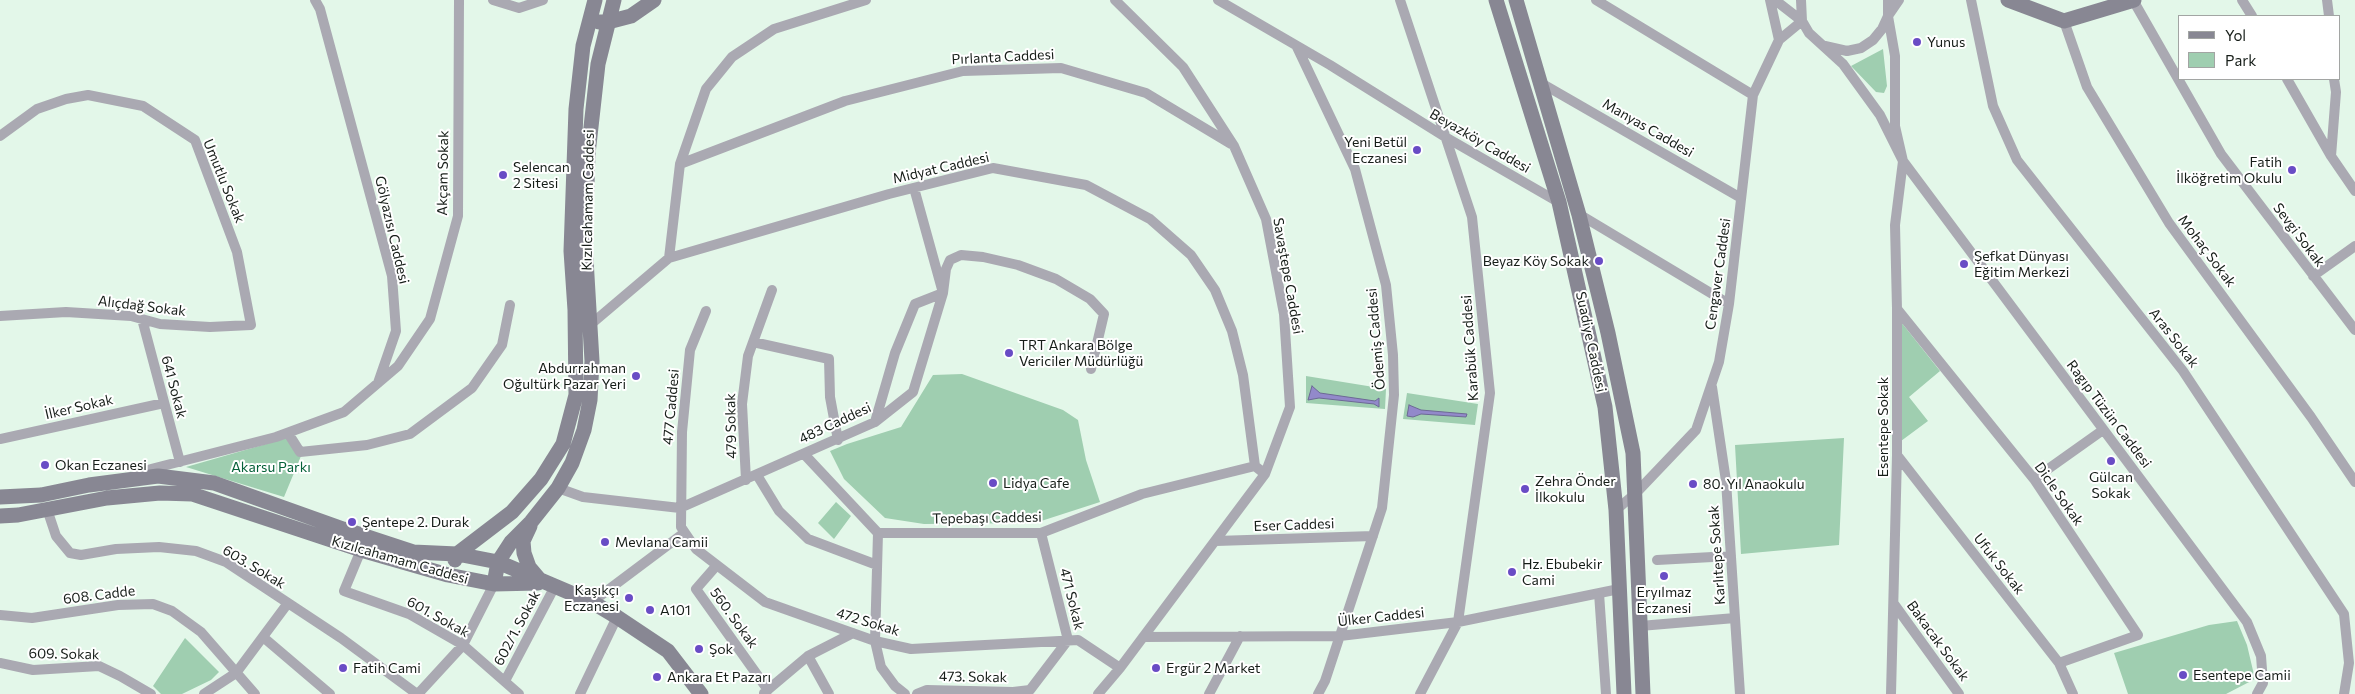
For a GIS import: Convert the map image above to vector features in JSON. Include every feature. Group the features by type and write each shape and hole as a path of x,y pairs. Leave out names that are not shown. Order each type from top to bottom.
{"main road":[{"name":"Kızılcahamam Caddesi","path":"0,516 107,498 160,493 192,494 361,550 448,575 494,584 498,562 510,542 531,522 558,488 572,463 584,430 590,400 592,361 590,325 582,308 571,251 576,109 583,46 595,0"},
{"name":"Kızılcahamam Caddesi","path":"0,497 41,495 158,476 214,483 413,552 457,554 512,512 541,479 563,444 576,395 582,308 590,124 598,64 614,0"},
{"path":"598,64 619,30 631,16 654,0"},
{"name":"Suadiye Caddesi","path":"1496,0 1559,202 1605,407 1616,510 1624,694"},
{"name":"Suadiye Caddesi","path":"1516,0 1579,215 1608,332 1633,453 1643,694"},
{"path":"2008,0 2064,21 2133,0"},
{"path":"590,20 608,22 631,16"},
{"path":"531,522 523,541 524,553 529,566 548,585"},
{"path":"448,575 457,554 498,562 548,585 592,602 668,651 701,694"},
{"path":"494,584 548,585"}],"street":[{"name":"Gölyazısı Caddesi","path":"315,0 320,9 392,276 396,331 378,384"},
{"name":"Akçam Sokak","path":"378,384 398,366 430,319 458,216 460,0"},
{"path":"492,0 519,8 543,0"},
{"path":"669,258 680,164 706,89 732,57 774,29 866,0"},
{"name":"Savaştepe Caddesi","path":"1098,694 1120,668 1265,474 1290,407 1284,314 1266,219 1234,146 1183,67 1115,0"},
{"name":"Beyazköy Caddesi","path":"1218,0 1447,138 1559,202 1729,304"},
{"name":"Karabük Caddesi","path":"1400,0 1472,217 1490,393 1458,622 1420,694"},
{"path":"1596,0 1753,95"},
{"path":"1770,0 1779,40"},
{"name":"Ragıp Tüzün Caddesi","path":"1775,0 1802,21 1809,33 1843,64 1880,115 1903,161 2247,622 2261,656 2263,683 2257,694"},
{"path":"1801,0 1802,21"},
{"name":"Ragıp Tüzün Caddesi","path":"1888,0 1888,16 1894,56 1895,126 1903,161"},
{"path":"1820,43 1833,49 1861,48 1878,35 1899,0"},
{"name":"Aras Sokak","path":"1971,0 1992,106 2017,160 2183,371 2344,614 2349,663 2344,694"},
{"name":"Sevgi Sokak","path":"2133,0 2178,79"},
{"path":"2242,0 2251,15"},
{"path":"2327,0 2329,15"},
{"name":"Cengaver Caddesi","path":"1616,510 1636,493 1696,430 1719,362 1729,304 1753,95 1779,40 1802,21"},
{"name":"Mohaç Sokak","path":"2064,21 2087,87 2169,223 2311,417 2355,482"},
{"name":"Ödemiş Caddesi","path":"1297,47 1355,169 1386,285 1393,356 1394,395 1382,508 1325,680 1318,694"},
{"name":"Pırlanta Caddesi","path":"680,164 845,101 956,72 1061,68 1146,93 1234,146"},
{"name":"Sevgi Sokak","path":"2179,80 2221,154 2355,330"},
{"path":"2288,80 2331,156 2355,191"},
{"path":"2331,156 2334,80"},
{"name":"Manyas Caddesi","path":"1541,83 1741,198"},
{"name":"Umutlu Sokak","path":"0,136 37,109 66,99 88,95 143,106 194,140 237,252 251,325"},
{"name":"Esentepe Sokak","path":"1891,694 1897,455 1895,225 1903,161"},
{"name":"Midyat Caddesi","path":"590,325 669,258 914,188 993,168 1086,185 1150,219 1191,255 1219,299 1232,331 1243,375 1256,466"},
{"path":"874,422 895,353 915,304 942,293 914,188"},
{"path":"2313,276 2355,246"},
{"name":"483 Caddesi","path":"680,508 838,440 874,422 913,392 942,293 946,269 950,260 961,256 983,257 1009,263 1056,279 1090,299 1104,314 1091,369"},
{"name":"479 Sokak","path":"746,480 742,404 748,356 772,290"},
{"path":"288,433 300,452 367,445 410,434 472,388 502,346 510,305"},
{"name":"Dicle Sokak","path":"1897,309 2034,479 2138,635 2059,663"},
{"name":"477 Caddesi","path":"680,508 682,432 690,350 706,310"},
{"name":"Alıçdağ Sokak","path":"0,316 66,312 131,316 160,324 210,327 251,325"},
{"name":"641 Sokak","path":"142,319 180,462"},
{"path":"753,342 829,358 830,398 838,440"},
{"path":"132,479 151,469 288,433 344,412 378,384"},
{"name":"Karlıtepe Sokak","path":"1711,385 1726,482 1740,694"},
{"name":"İlker Sokak","path":"0,439 164,403"},
{"path":"2034,479 2104,430"},
{"path":"804,454 878,533 875,641 880,667 904,694"},
{"name":"Ufuk Sokak","path":"1897,455 2059,663 2073,694"},
{"path":"1256,466 1265,474"},
{"name":"Tepebaşı Caddesi","path":"878,533 1041,533 1142,494 1256,466"},
{"path":"757,475 779,511 808,539 877,565"},
{"path":"558,488 583,497 680,508"},
{"name":"472 Sokak","path":"680,508 681,527 696,549 765,602 875,641 911,649 1078,640 1120,668"},
{"name":"603. Sokak","path":"47,509 56,536 70,553 81,555 116,549 159,547 196,551 226,562 341,638 418,694"},
{"path":"592,602 684,532"},
{"name":"471 Sokak","path":"1030,690 1068,640 1041,533"},
{"name":"Eser Caddesi","path":"1216,541 1373,536"},
{"name":"601. Sokak","path":"361,550 344,591 409,614 463,645 520,694"},
{"path":"1657,560 1731,556"},
{"name":"560. Sokak","path":"717,565 696,589 766,692"},
{"path":"418,694 463,645 494,584"},
{"name":"602/1. Sokak","path":"505,682 548,585"},
{"name":"Ülker Caddesi","path":"1143,637 1340,636 1458,622 1619,589"},
{"path":"1599,593 1606,694"},
{"path":"204,694 236,673 288,603"},
{"name":"608. Cadde","path":"0,615 32,618 118,605 153,604 172,611 201,632 255,694"},
{"name":"Bakacak Sokak","path":"1894,604 1959,694"},
{"path":"584,692 617,617"},
{"path":"1640,626 1735,618"},
{"path":"766,692 808,656 853,633"},
{"path":"263,636 330,694"},
{"path":"1209,694 1240,636"},
{"path":"808,656 828,694"},
{"name":"609. Sokak","path":"0,663 33,670 99,666 150,694"},
{"name":"473. Sokak","path":"917,694 927,690 1013,692 1030,690"}],"green space":[{"path":"1883,49 1887,86 1884,93 1876,92 1851,66"},
{"path":"1901,322 1940,371 1909,397 1928,421 1901,441"},
{"path":"962,374 1063,410 1078,420 1086,460 1100,502 1035,523 924,524 885,518 844,479 830,451 901,427 933,375"},
{"path":"1306,376 1386,389 1385,409 1306,403"},
{"path":"1407,393 1478,404 1475,425 1403,419"},
{"name":"Akarsu Parkı","path":"287,438 301,456 284,497 186,467"},
{"path":"1844,438 1839,545 1741,554 1735,445"},
{"path":"836,502 851,516 834,539 818,523"},
{"path":"2237,621 2247,645 2255,679 2226,694 2128,694 2114,653 2209,625"},
{"path":"185,638 219,672 211,680 182,694 161,694 153,686"}],"shaded area":[{"path":"1312,386 1320,393 1375,401 1379,398 1379,407 1374,404 1319,398 1308,400"},
{"path":"1409,405 1421,410 1467,414 1466,417 1421,414 1413,417 1407,416"}],"place":[{"name":"Yunus","path":"1917,42"},
{"name":"Yeni Betül Eczanesi","path":"1417,150"},
{"name":"Fatih İlköğretim Okulu","path":"2292,170"},
{"name":"Selencan 2 Sitesi","path":"503,175"},
{"name":"Beyaz Köy Sokak","path":"1599,261"},
{"name":"Şefkat Dünyası Eğitim Merkezi","path":"1964,264"},
{"name":"TRT Ankara Bölge Vericiler Müdürlüğü","path":"1009,353"},
{"name":"Abdurrahman Oğultürk Pazar Yeri","path":"636,376"},
{"name":"Gülcan Sokak","path":"2111,461"},
{"name":"Okan Eczanesi","path":"45,465"},
{"name":"Lidya Cafe","path":"993,483"},
{"name":"80. Yıl Anaokulu","path":"1693,484"},
{"name":"Zehra Önder İlkokulu","path":"1525,489"},
{"name":"Şentepe 2. Durak","path":"352,522"},
{"name":"Mevlana Camii","path":"605,542"},
{"name":"Hz. Ebubekir Cami","path":"1512,572"},
{"name":"Eryılmaz Eczanesi","path":"1664,576"},
{"name":"Kaşıkçı Eczanesi","path":"629,598"},
{"name":"A101","path":"650,610"},
{"name":"Şok","path":"699,649"},
{"name":"Fatih Cami","path":"343,668"},
{"name":"Ergür 2 Market","path":"1156,668"},
{"name":"Esentepe Camii","path":"2183,675"},
{"name":"Ankara Et Pazarı","path":"657,677"}]}
